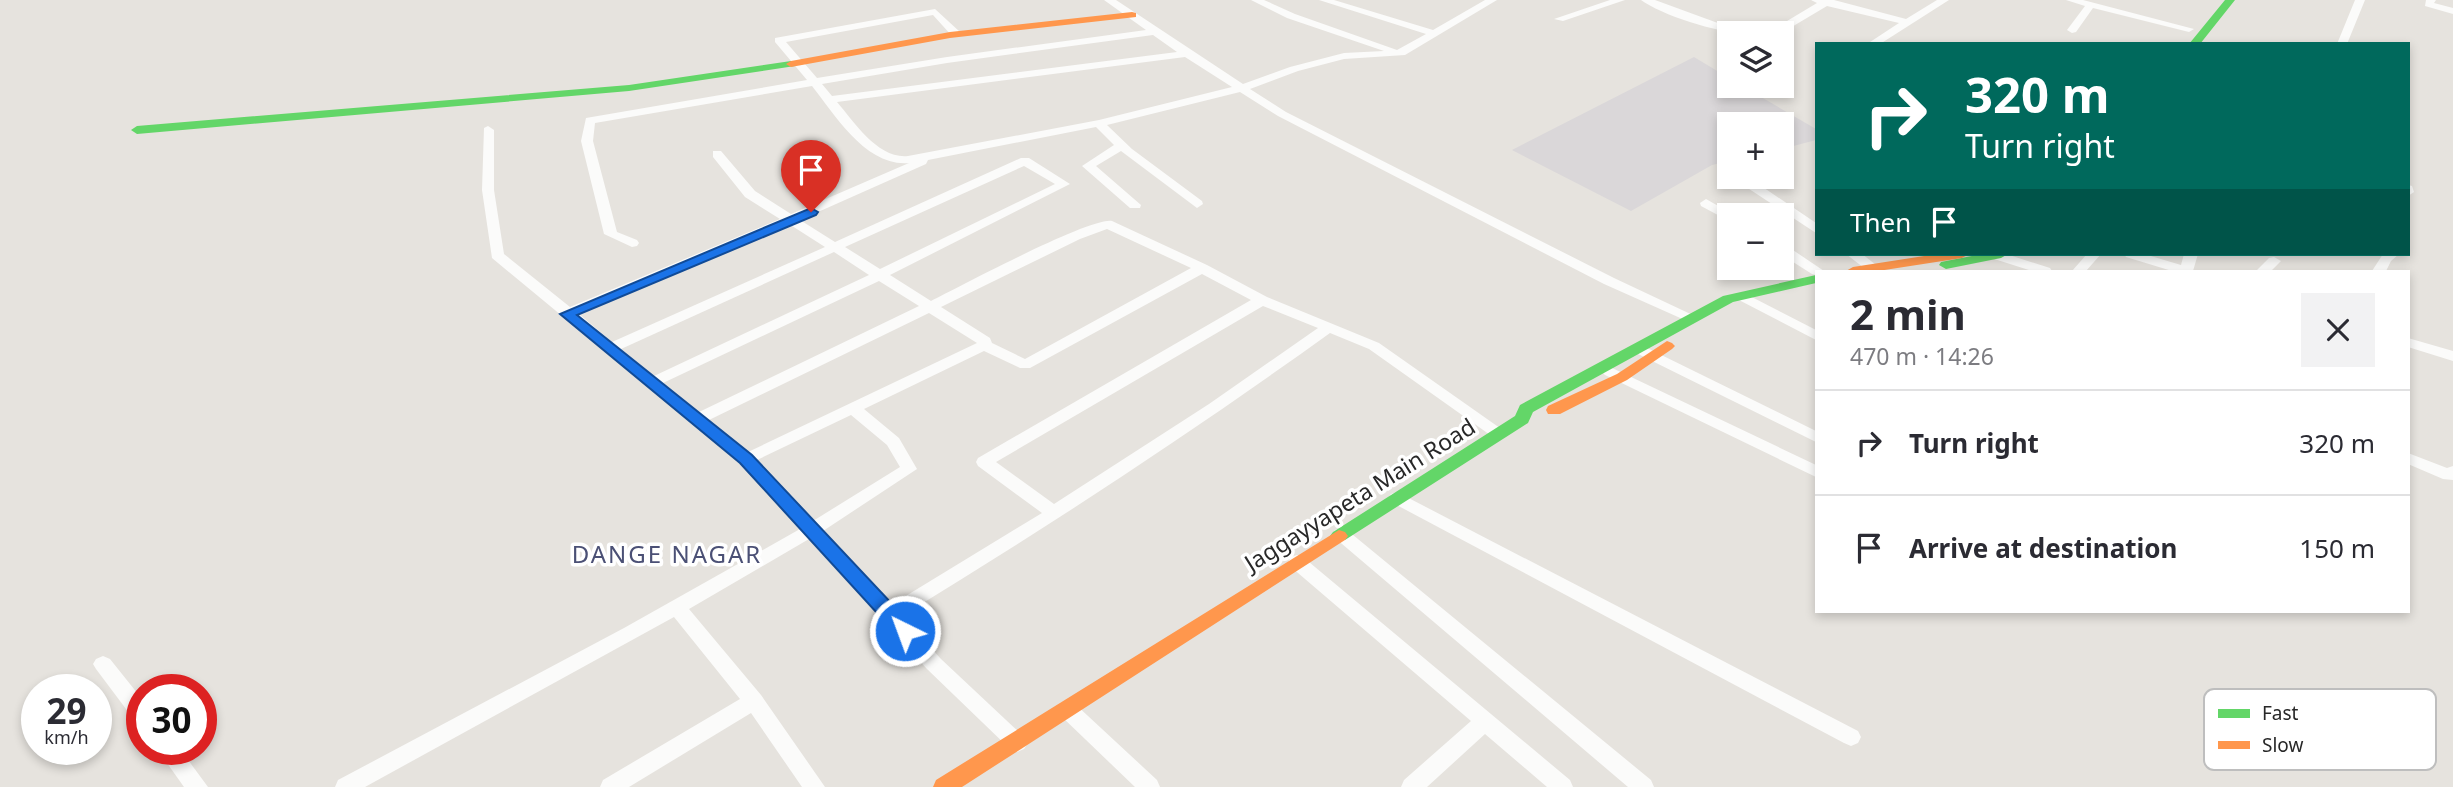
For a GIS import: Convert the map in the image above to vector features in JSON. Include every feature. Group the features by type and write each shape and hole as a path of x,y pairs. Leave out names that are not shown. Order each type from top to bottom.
{"main road":[{"path":"2191,37 2210,0"},
{"path":"2191,37 2230,0"},
{"path":"138,130 629,88 718,77 957,34 1132,15"},
{"path":"1860,270 1949,256"},
{"path":"1920,270 1988,256"},
{"name":"Jaggayyapeta Main Road","path":"944,787 1522,419 1526,410 1728,299 1748,299 1815,279"},
{"path":"1522,419 1538,418 1622,377 1672,342 1748,299 1815,290"}],"street":[{"path":"922,0 957,34"},
{"path":"1109,0 1187,54 1282,114 1609,281 1692,318"},
{"path":"1256,0 1291,16 1401,53"},
{"path":"1324,0 1435,34"},
{"path":"934,12 779,40 800,61 829,100 887,157 898,160 1098,123 1243,88 1294,69 1344,56 1401,53 1492,0"},
{"path":"1575,0 1594,8"},
{"path":"1559,19 1620,0"},
{"path":"1646,0 1717,28"},
{"path":"1875,42 1944,0"},
{"path":"2071,0 2191,37"},
{"path":"2343,42 2360,0"},
{"path":"2431,0 2428,4 2453,11"},
{"path":"1794,21 1824,1 1908,22"},
{"path":"2072,30 2091,5"},
{"path":"632,243 611,234 587,141 590,120 818,84 947,60 1156,32"},
{"path":"829,100 1187,54"},
{"path":"1098,123 1121,146 1197,204"},
{"path":"488,130 488,190 497,255 746,459 934,664 1016,742"},
{"path":"1121,146 1088,166 1135,205"},
{"path":"717,154 750,194 930,305 985,341 984,345"},
{"path":"567,314 790,221 894,175 922,161 923,157"},
{"path":"609,349 1025,161 1064,184 881,275 651,383"},
{"path":"1757,189 1815,228"},
{"path":"1706,203 1717,210"},
{"path":"696,420 1100,225 1122,230 1262,300 1327,329 1352,335 1374,346 1499,433"},
{"path":"1856,256 1874,268"},
{"path":"2004,256 2042,270"},
{"path":"2080,270 2092,256"},
{"path":"2137,256 2183,270"},
{"path":"1794,257 1815,270"},
{"path":"2264,270 2274,261"},
{"path":"984,345 1016,363 1030,365 1202,268"},
{"path":"1748,299 1815,335"},
{"path":"1053,512 984,462 1262,300"},
{"path":"890,614 1000,548 1215,408 1327,329"},
{"path":"2410,343 2453,356"},
{"path":"746,459 984,345"},
{"path":"1636,348 1815,436"},
{"path":"1602,368 1815,472"},
{"path":"346,787 678,609 812,532 909,469 893,442 853,408"},
{"path":"2410,459 2449,475 2453,472"},
{"path":"1397,498 1850,737"},
{"path":"1341,534 1643,787"},
{"path":"1297,562 1562,787"},
{"path":"678,609 754,701 814,787"},
{"path":"103,664 126,694"},
{"path":"611,787 754,701"},
{"path":"1067,709 1149,787"},
{"path":"1412,787 1485,721"},
{"path":"180,765 197,787"}],"shaded area":[{"path":"1694,57 1717,71 1717,98 1763,98 1787,112 1717,112 1717,164 1631,211 1512,150"},
{"path":"1794,116 1815,128 1815,140 1794,146"}],"traffic: fast":[{"path":"2196,42 2230,0"},
{"path":"137,130 629,88 791,64"},
{"path":"1946,265 1991,256"},
{"path":"1339,536 1522,419 1526,409 1728,299 1815,279"}],"traffic: slow":[{"path":"791,64 950,35 1132,15"},
{"path":"1859,270 1949,256"},
{"path":"1554,410 1622,377 1667,346"},
{"path":"944,787 1339,536"}],"district":[{"name":"DANGE NAGAR","path":"667,555"}],"route":[{"path":"811,212 567,314 746,459 905,631"}]}
